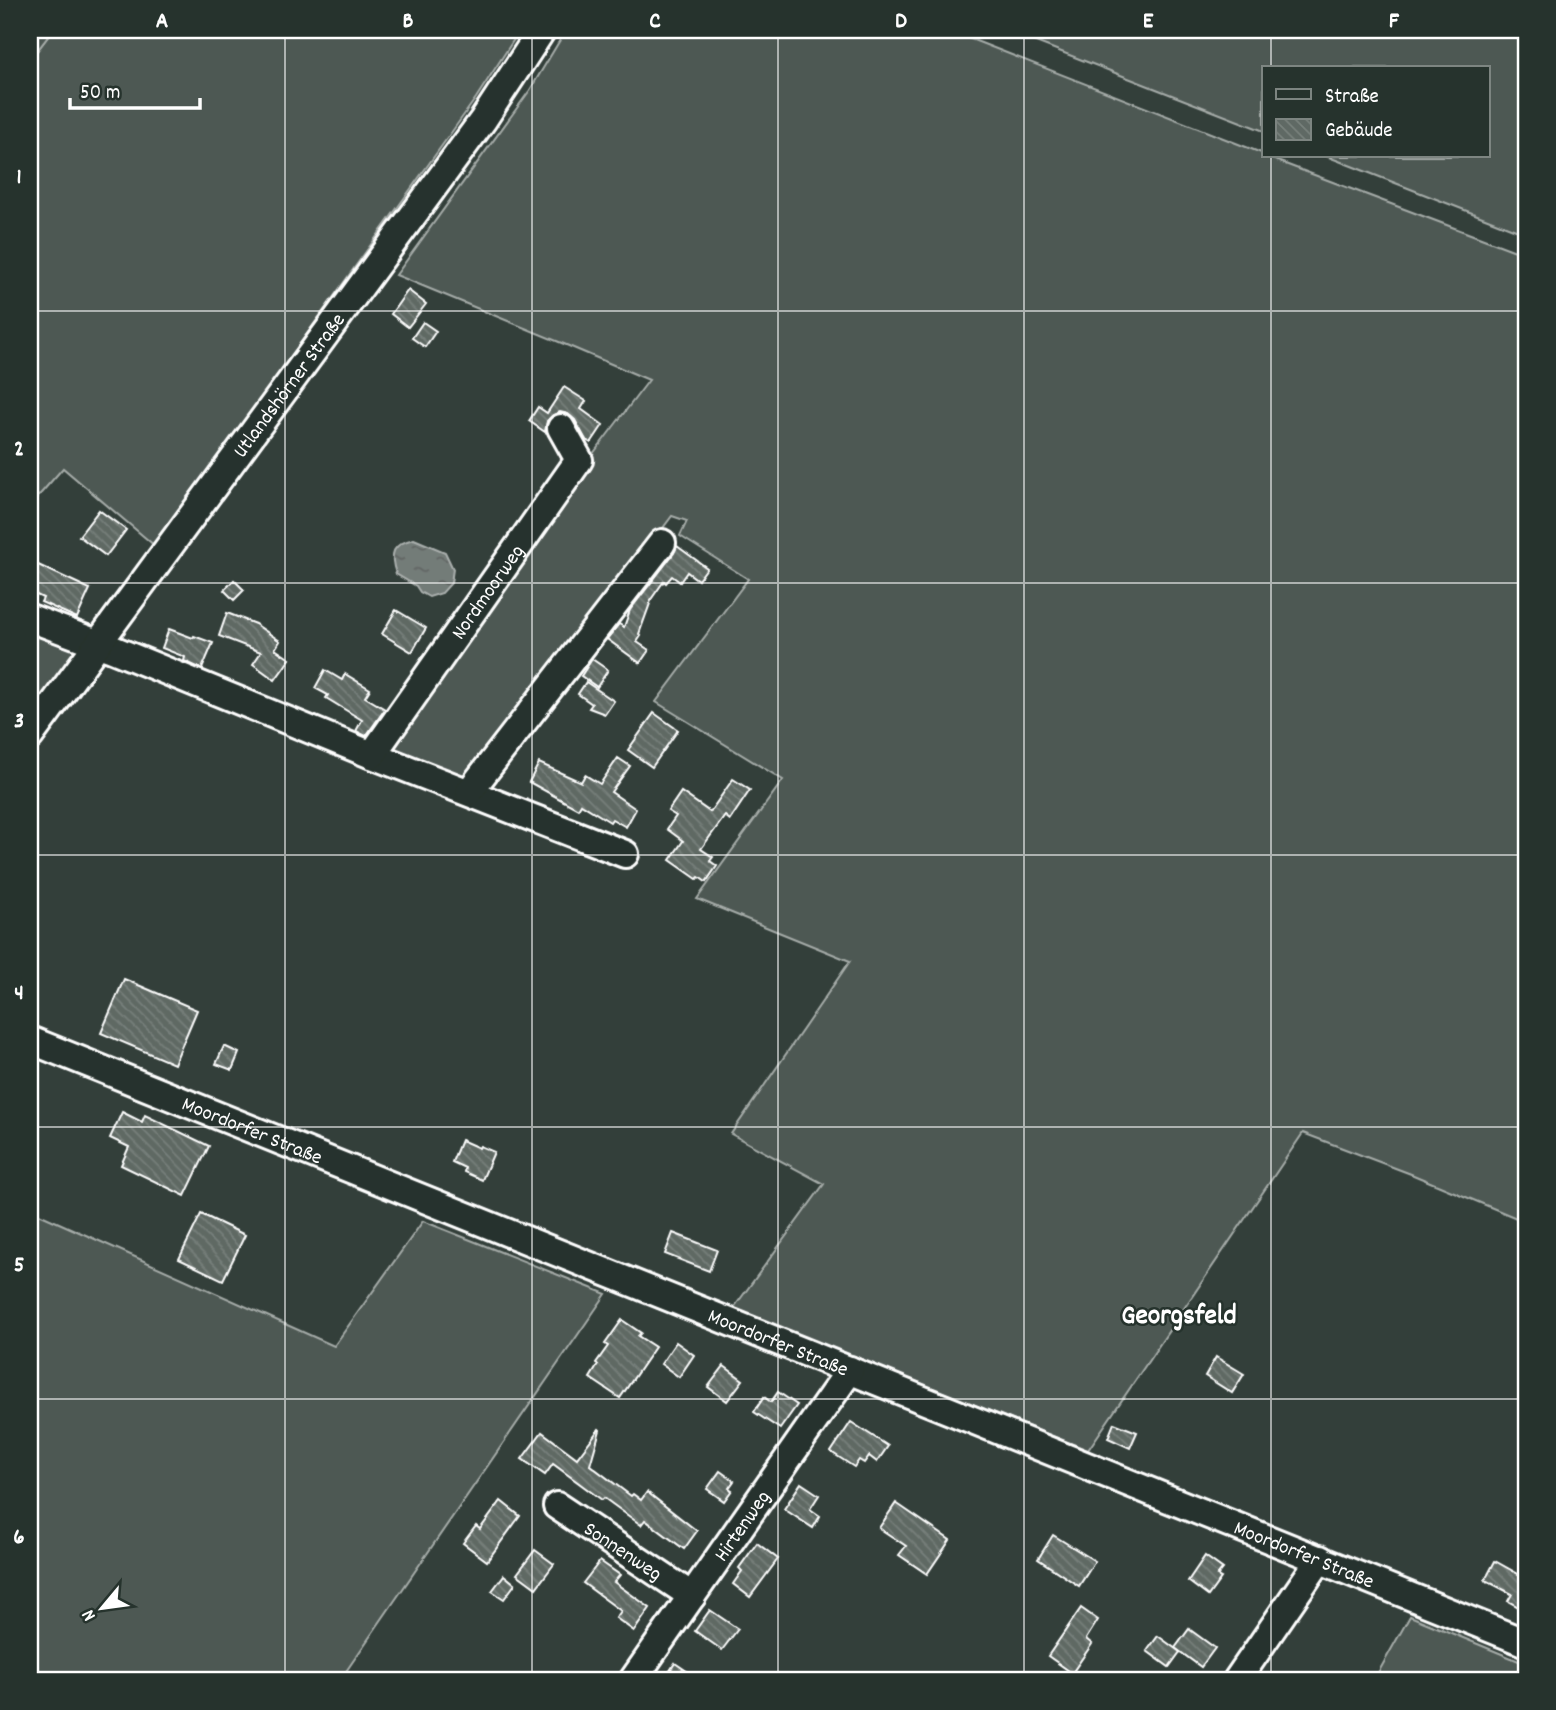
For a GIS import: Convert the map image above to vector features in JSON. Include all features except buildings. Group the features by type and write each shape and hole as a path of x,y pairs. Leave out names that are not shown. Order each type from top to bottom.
{"street":[{"name":"Utlandshörner Straße","path":"30,736 483,120 542,30"},
{"name":"Nordmoorweg","path":"372,755 579,460 561,428"},
{"path":"469,792 662,543"},
{"path":"30,618 625,855"},
{"name":"Moordorfer Straße","path":"30,1040 1526,1643"},
{"name":"Hirtenweg","path":"633,1680 850,1370"},
{"name":"Sonnenweg","path":"557,1506 692,1596"},
{"path":"1237,1680 1320,1559"}],"green space":[{"path":"30,30 53,30 30,60"},
{"path":"53,30 520,30 476,98 155,546 63,468 35,500 30,496 30,60"},
{"path":"566,30 948,30 1262,153 1262,158 1269,158 1526,255 1526,1222 1303,1133 1088,1450 733,1309 824,1184 731,1134 850,961 697,899 783,780 656,702 748,579 680,536 687,521 672,516 472,783 380,753 583,467 649,380 396,275 530,90"},
{"path":"1005,30 1526,30 1526,234 1331,158 1490,158 1490,66 1262,66 1262,130"},
{"path":"30,629 80,649 30,716"},
{"path":"30,1210 334,1346 423,1221 606,1294 340,1680 30,1680"},
{"path":"1410,1616 1526,1664 1526,1680 1374,1680"}],"water":[{"path":"414,539 445,552 453,569 451,583 442,593 429,597 396,574 394,550"}],"district":[{"name":"Georgsfeld","path":"1179,1313"}]}
